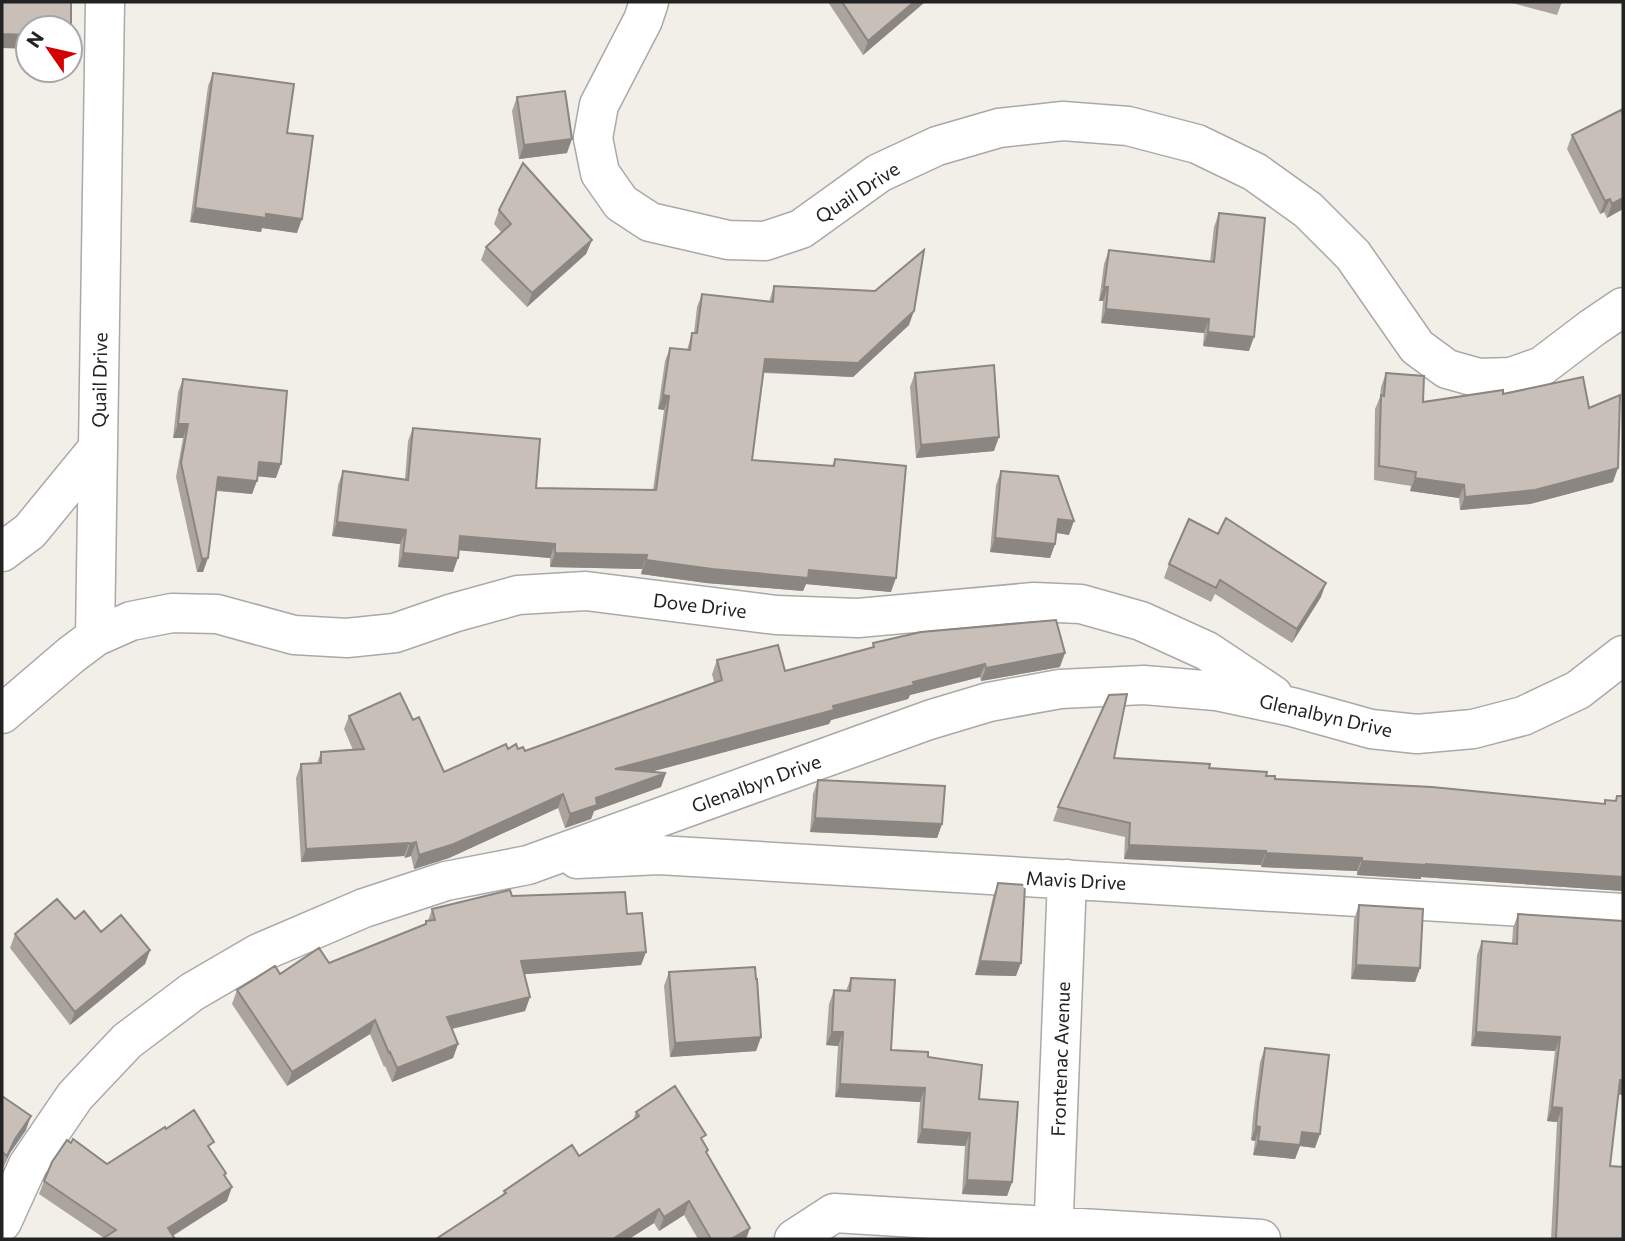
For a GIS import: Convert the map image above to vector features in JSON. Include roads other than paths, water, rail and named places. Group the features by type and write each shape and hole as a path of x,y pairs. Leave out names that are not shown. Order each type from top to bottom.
{"street":[{"name":"Quail Drive","path":"95,638 105,2"},
{"name":"Quail Drive","path":"649,2 643,20 599,105 593,138 600,173 621,203 650,222 728,240 765,241 800,229 879,173 937,146 999,128 1063,121 1128,126 1196,144 1255,172 1308,210 1353,255 1417,347 1447,369 1479,378 1511,377 1542,366 1623,307"},
{"path":"2,552 30,531 98,448"},
{"name":"Dove Drive","path":"95,638 131,621 172,613 217,614 294,635 347,638 395,633 518,595 586,591 776,615 859,618 1034,602 1081,604 1141,621 1196,646 1292,707"},
{"path":"2,714 95,638"},
{"name":"Glenalbyn Drive","path":"2,1222 28,1165 75,1096 127,1041 192,992 259,953 363,908 446,881 528,864 916,725 989,702 1060,689 1144,685 1216,691 1292,707 1371,729 1417,734 1473,729 1523,716 1578,690 1623,655"},
{"name":"Mavis Drive","path":"528,864 659,855 1623,913"},
{"name":"Frontenac Avenue","path":"1053,1232 1067,879"},
{"path":"794,1239 834,1213 1053,1232 1261,1239"}]}
